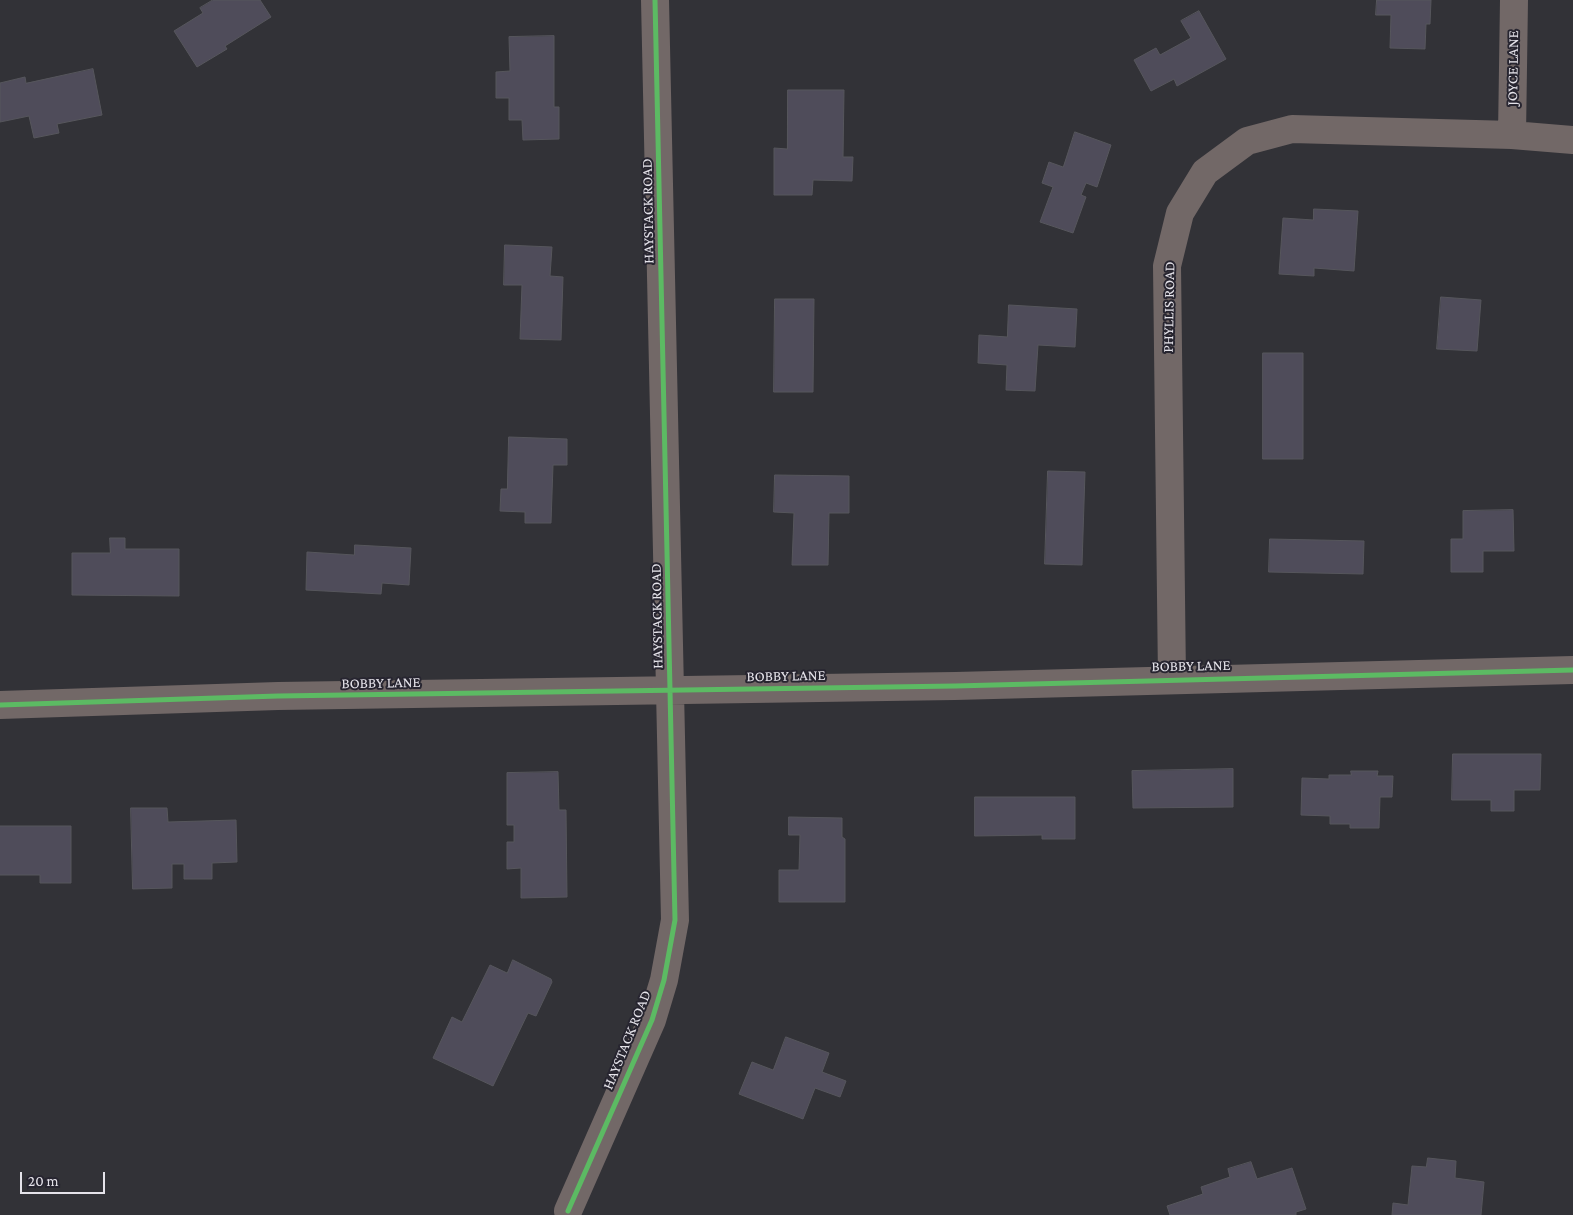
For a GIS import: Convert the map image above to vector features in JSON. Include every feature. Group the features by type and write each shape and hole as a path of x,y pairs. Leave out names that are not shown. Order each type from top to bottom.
{"street":[{"name":"HAYSTACK ROAD","path":"568,1211 652,1020 664,980 675,920 655,0"},
{"name":"JOYCE LANE","path":"1512,135 1514,0"},
{"name":"PHYLLIS ROAD","path":"1172,679 1167,266 1180,212 1205,172 1247,140 1292,129 1512,135"},
{"path":"1512,135 1573,140"},
{"name":"BOBBY LANE","path":"0,705 278,696 945,686 1573,670"}],"building":[{"path":"213,0 260,0 271,17 225,46 227,49 197,67 174,31 203,13 200,8"},
{"path":"1377,0 1431,0 1430,24 1426,24 1425,49 1390,48 1391,15 1376,15"},
{"path":"1199,11 1226,59 1177,86 1174,79 1151,91 1134,60 1156,48 1160,55 1191,38 1181,21"},
{"path":"554,36 554,107 559,107 559,139 523,140 522,120 509,120 509,98 496,98 496,72 510,71 509,37"},
{"path":"93,69 102,115 57,124 59,133 34,138 29,116 0,122 0,83 25,77 26,83"},
{"path":"788,90 844,90 843,157 853,157 852,181 813,180 812,195 774,195 774,148 787,149"},
{"path":"1075,132 1111,145 1097,187 1086,183 1081,195 1086,197 1073,233 1040,222 1053,187 1042,183 1049,162 1063,167"},
{"path":"1314,209 1358,211 1354,271 1314,268 1314,276 1279,274 1283,218 1313,220"},
{"path":"505,245 552,247 550,276 563,277 561,340 520,339 522,285 504,285"},
{"path":"1441,297 1481,300 1477,351 1437,349"},
{"path":"775,299 814,299 813,392 774,392"},
{"path":"1009,305 1077,309 1075,347 1038,345 1035,391 1006,390 1007,365 978,363 979,335 1007,337"},
{"path":"1263,353 1303,353 1303,459 1263,459"},
{"path":"509,437 567,439 567,465 553,465 551,523 525,523 525,512 500,511 501,489 507,489"},
{"path":"1048,471 1085,472 1082,565 1045,564"},
{"path":"775,475 849,476 849,513 829,513 828,565 792,565 794,513 774,512"},
{"path":"1513,510 1514,551 1483,551 1483,572 1451,572 1451,539 1463,539 1463,511"},
{"path":"110,538 125,538 125,549 179,549 179,596 72,595 72,553 110,553"},
{"path":"1270,539 1364,541 1363,574 1269,572"},
{"path":"355,545 411,548 409,585 382,583 381,594 306,590 307,552 354,555"},
{"path":"1453,754 1541,754 1540,790 1514,790 1514,811 1491,811 1491,800 1452,800"},
{"path":"1233,769 1233,807 1133,808 1132,771"},
{"path":"1351,771 1378,771 1377,776 1393,776 1392,797 1380,797 1379,828 1350,828 1350,824 1330,824 1330,816 1301,815 1302,778 1329,779 1329,775 1351,775"},
{"path":"558,772 559,810 566,810 567,897 521,898 521,868 507,869 507,842 514,842 514,825 507,825 507,773"},
{"path":"975,797 1075,797 1075,839 1042,839 1042,835 975,836"},
{"path":"131,808 167,808 168,822 236,820 237,862 212,863 212,879 184,879 184,864 172,864 172,888 133,889"},
{"path":"789,817 842,818 842,837 845,839 845,902 779,902 779,870 799,870 800,835 789,835"},
{"path":"0,826 71,826 71,883 40,883 40,875 0,875"},
{"path":"513,960 551,979 552,982 536,1016 528,1013 493,1086 433,1058 452,1017 462,1022 490,965 507,973"},
{"path":"786,1037 829,1053 822,1072 846,1081 840,1097 815,1088 803,1119 739,1094 752,1062 773,1070"},
{"path":"1428,1158 1456,1161 1455,1178 1484,1182 1481,1215 1392,1215 1393,1203 1408,1205 1412,1166 1426,1167"},
{"path":"1251,1162 1257,1179 1292,1168 1306,1209 1296,1212 1296,1215 1170,1215 1167,1206 1203,1194 1201,1187 1230,1177 1228,1169"}],"cycle path":[{"path":"568,1211 652,1020 664,980 675,920 655,0"},
{"path":"0,705 278,696 955,686 1573,670"}]}
